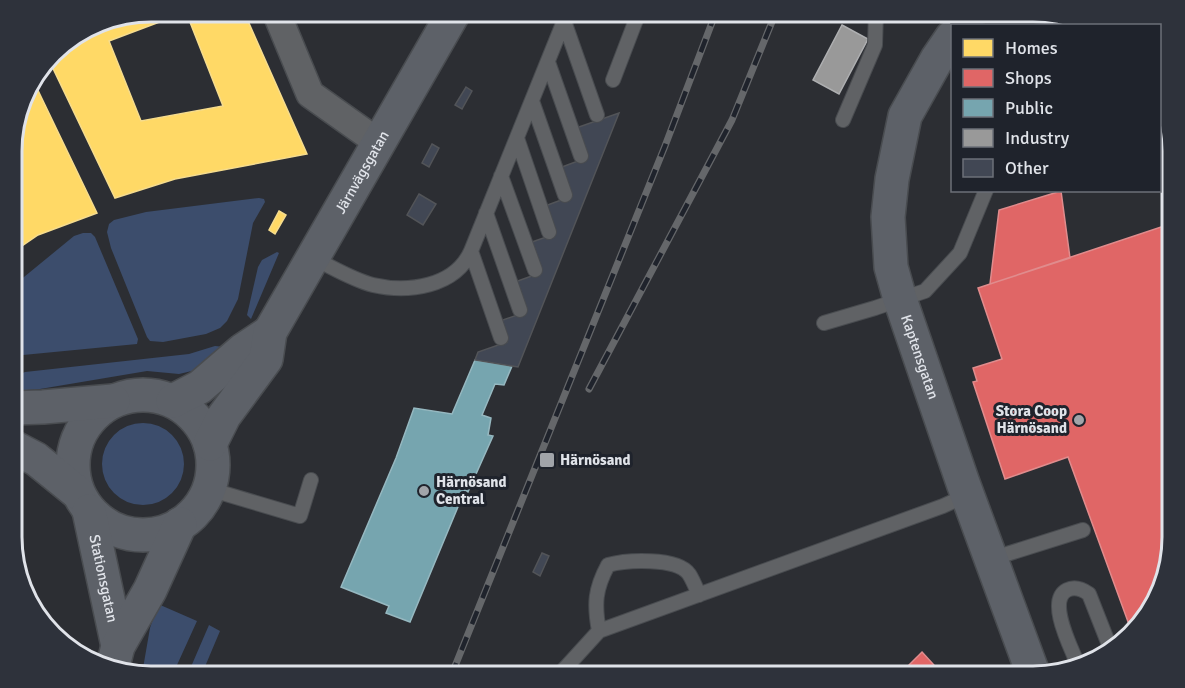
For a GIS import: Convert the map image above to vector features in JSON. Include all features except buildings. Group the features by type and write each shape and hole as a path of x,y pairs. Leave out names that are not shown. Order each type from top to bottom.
{"main road":[{"name":"Järnvägsgatan","path":"210,444 224,416 266,359 270,332 448,22"},
{"name":"Kaptensgatan","path":"951,38 937,58 905,116 892,179 888,217 891,267 967,495 1030,665"},
{"name":"Järnvägsgatan","path":"173,401 200,387 243,350 270,332"},
{"path":"22,408 113,401 133,395 153,395 173,401 188,411 200,424 210,444 213,467 209,489 197,509 180,524 162,533 142,536 122,532 104,524 84,502 36,459 22,452"},
{"path":"84,502 72,472 74,451 82,430 95,413 113,401"},
{"name":"Stationsgatan","path":"84,502 116,656"},
{"name":"Stationsgatan","path":"116,656 180,524"}],"street":[{"path":"280,22 310,93 379,142"}],"lane":[{"path":"313,258 373,285 414,288 450,277 461,268 471,250 566,22"},
{"path":"571,22 597,115"},
{"path":"613,80 635,22"},
{"path":"843,120 875,45 876,22"},
{"path":"548,62 581,156"},
{"path":"532,101 565,195"},
{"path":"517,138 549,232"},
{"path":"501,176 535,270"},
{"path":"824,323 925,291 960,253 985,192"},
{"path":"486,213 520,310"},
{"path":"471,250 501,338"},
{"path":"209,489 300,516 311,480"},
{"path":"567,666 598,631 943,506 967,495"},
{"path":"991,559 1083,530"},
{"path":"598,631 595,607 599,582 608,565 624,560 677,564 688,573 699,595"},
{"path":"1076,658 1059,612 1059,597 1065,591 1073,588 1082,589 1089,594 1107,642"}],"shaded area":[{"path":"264,199 265,202 253,223 238,299 227,321 220,328 206,334 163,342 150,341 111,248 107,232 109,224 114,220 146,212"},
{"path":"91,233 95,237 138,339 137,344 22,355 22,279 74,236"},
{"path":"279,253 251,319 247,315 258,267 262,260"},
{"path":"215,346 225,347 196,370 179,374 147,371 22,390 22,373 25,372 189,354"},
{"path":"143,423 159,426 172,435 181,448 184,464 181,480 172,493 159,502 143,505 127,502 114,493 105,480 102,464 105,448 114,435 127,426"},
{"path":"158,604 197,621 177,666 144,665 150,628"},
{"path":"209,625 220,631 205,666 191,666"}],"railway":[{"path":"455,666 665,146 712,22"},
{"path":"589,389 732,120 772,22"}],"place":[{"name":"Stora Coop Härnösand","path":"1079,420"},
{"name":"Härnösand","path":"547,460"},
{"name":"Härnösand Central","path":"424,491"}]}
